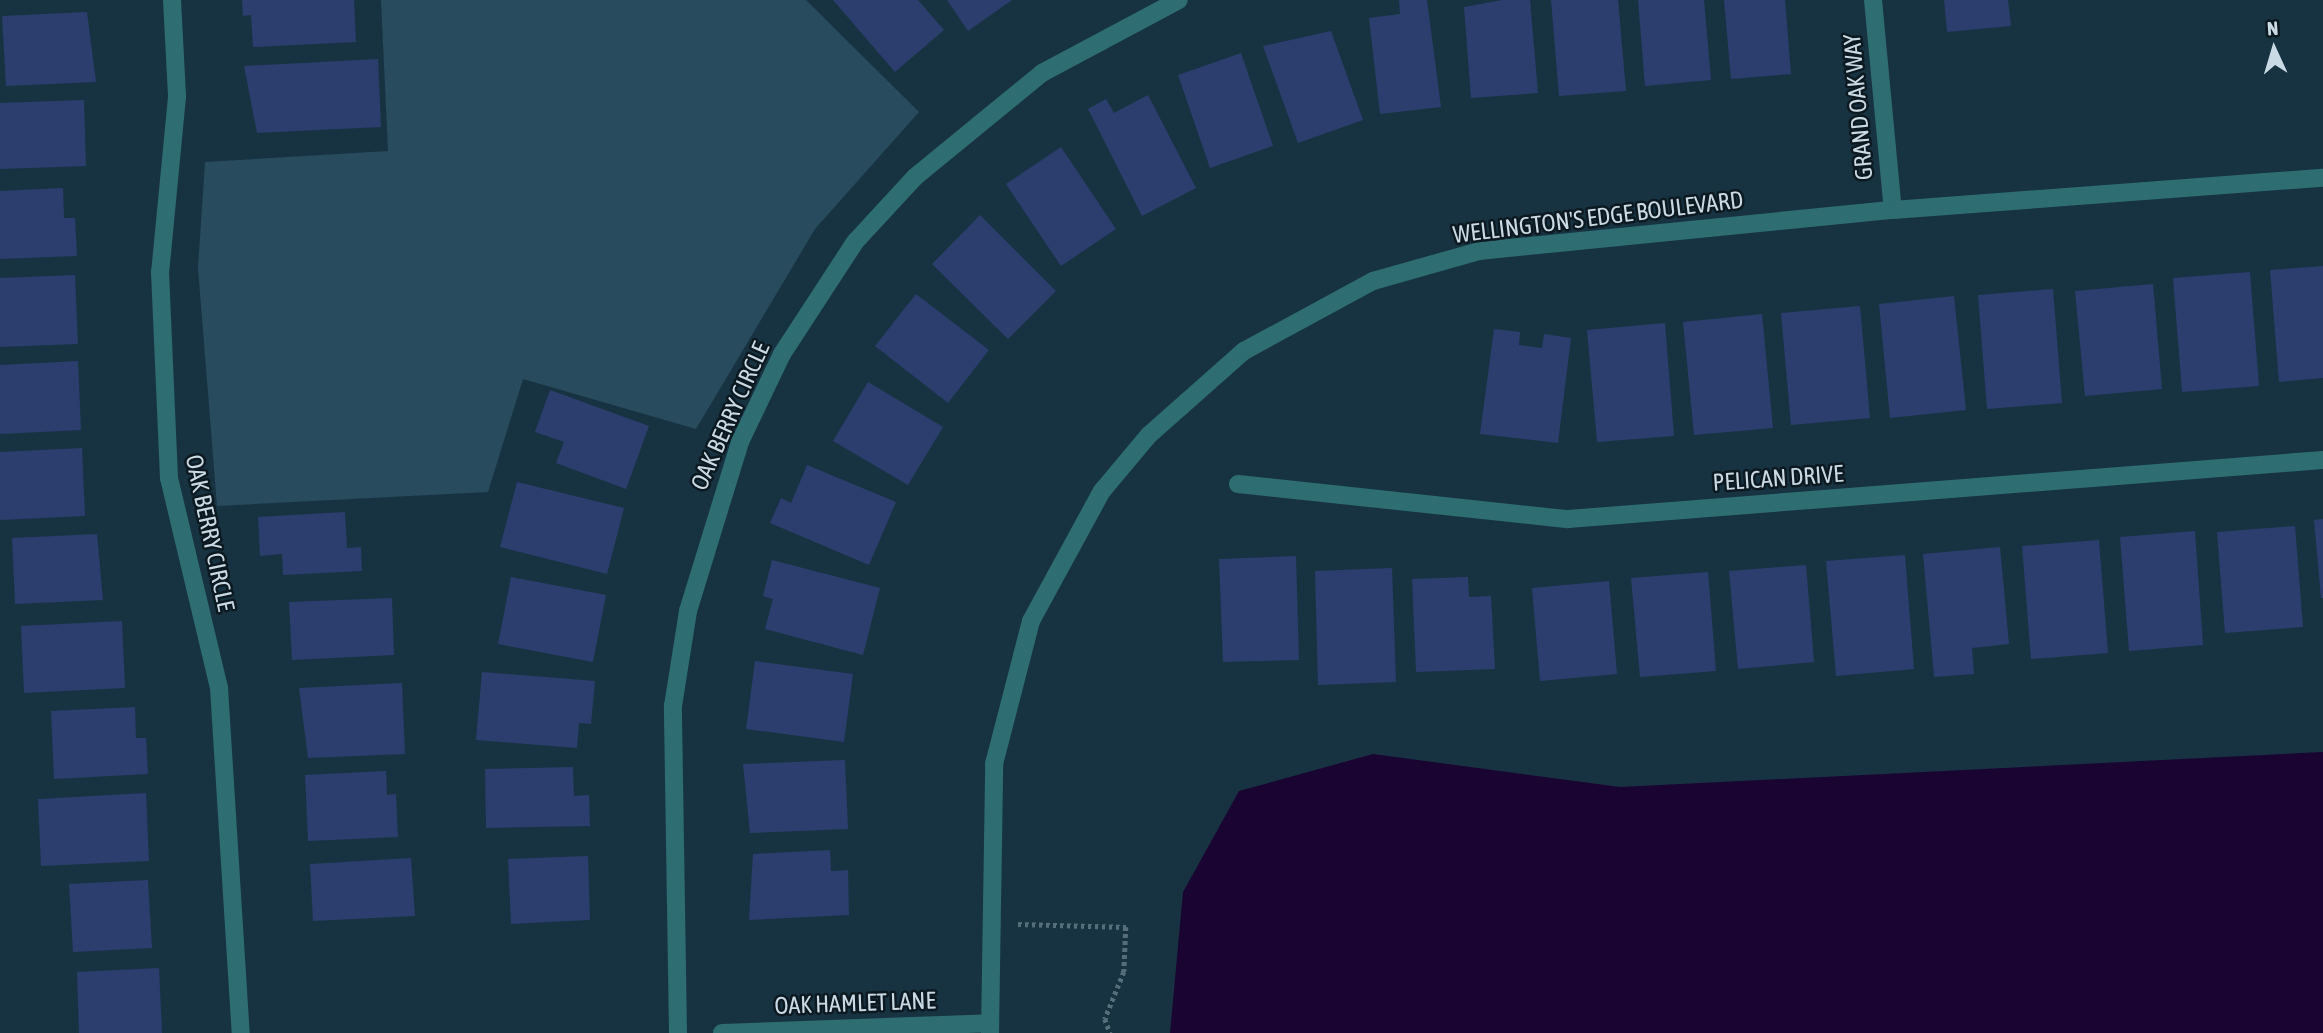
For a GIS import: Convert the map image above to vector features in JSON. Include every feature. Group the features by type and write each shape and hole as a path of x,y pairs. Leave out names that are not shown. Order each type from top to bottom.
{"street":[{"name":"OAK BERRY CIRCLE","path":"172,0 177,97 160,272 169,465 219,688 241,1033"},
{"name":"OAK BERRY CIRCLE","path":"678,1033 673,706 688,611 712,518 782,354 855,243 915,177 1042,73 1179,0"},
{"name":"GRAND OAK WAY","path":"1873,0 1892,210"},
{"name":"WELLINGTON'S EDGE BOULEVARD","path":"990,1028 988,837 1008,691 1062,554 1102,491 1194,391 1306,312 1433,261 1479,251 1892,210 2323,178"},
{"name":"PELICAN DRIVE","path":"1238,484 1568,519 2323,460"},
{"name":"OAK HAMLET LANE","path":"722,1033 990,1028"}],"path":[{"path":"1016,923 1126,927 1124,972 1105,1019 1110,1033"}],"shaded area":[{"path":"381,0 806,0 919,112 815,229 696,429 523,379 488,492 217,506 198,268 205,162 388,151"},
{"path":"2323,752 2323,1033 1170,1033 1183,892 1239,791 1373,754 1620,787"}],"building":[{"path":"242,0 354,0 356,42 253,47 251,15 243,16"},
{"path":"833,0 918,0 944,30 895,72"},
{"path":"947,0 1012,0 968,31"},
{"path":"1399,0 1427,0 1441,107 1380,114 1369,18 1400,14"},
{"path":"1502,0 1530,0 1538,93 1471,98 1464,7"},
{"path":"1551,0 1618,0 1626,91 1559,96"},
{"path":"1638,0 1704,0 1711,80 1645,86"},
{"path":"1724,0 1785,0 1791,74 1731,79"},
{"path":"1944,0 2008,0 2011,26 1947,32"},
{"path":"87,12 96,82 6,86 2,16"},
{"path":"1331,31 1363,120 1298,143 1263,46"},
{"path":"1241,53 1273,146 1210,168 1178,75"},
{"path":"378,59 381,127 257,133 244,66"},
{"path":"1148,95 1196,188 1142,216 1088,109 1106,99 1114,113"},
{"path":"84,100 86,166 0,169 0,103"},
{"path":"1061,147 1116,229 1061,266 1006,184"},
{"path":"63,188 64,218 75,218 77,256 0,259 0,191"},
{"path":"980,215 1056,291 1008,339 932,264"},
{"path":"2323,266 2323,378 2279,382 2270,270"},
{"path":"2250,272 2259,386 2182,392 2173,278"},
{"path":"75,275 78,344 0,347 0,278"},
{"path":"2153,284 2162,389 2085,396 2075,291"},
{"path":"2053,289 2062,403 1987,409 1978,295"},
{"path":"916,294 989,350 948,403 875,346"},
{"path":"1954,296 1966,410 1890,418 1879,304"},
{"path":"1860,306 1870,418 1791,425 1781,313"},
{"path":"1762,314 1773,428 1694,435 1683,322"},
{"path":"1665,323 1674,436 1597,442 1587,330"},
{"path":"1494,329 1520,332 1519,345 1542,348 1544,334 1571,338 1558,443 1480,434"},
{"path":"78,361 81,430 0,434 0,365"},
{"path":"868,382 943,427 908,485 833,441"},
{"path":"550,390 649,426 626,489 556,463 564,442 535,432"},
{"path":"82,448 85,516 0,520 0,452"},
{"path":"807,465 896,502 869,565 770,523 781,498 791,503"},
{"path":"517,482 624,508 607,574 500,547"},
{"path":"345,512 347,548 361,547 362,571 283,575 282,554 260,556 258,517"},
{"path":"2323,519 2323,598 2321,598 2314,520"},
{"path":"2295,526 2303,627 2225,633 2217,532"},
{"path":"2195,531 2203,645 2129,651 2120,537"},
{"path":"97,534 103,600 15,604 12,538"},
{"path":"2099,540 2108,653 2031,659 2022,546"},
{"path":"2000,547 2009,644 1972,648 1974,674 1934,677 1923,554"},
{"path":"1905,555 1914,669 1836,676 1826,561"},
{"path":"1296,556 1299,660 1223,662 1219,559"},
{"path":"772,560 880,588 863,655 765,629 773,599 763,596"},
{"path":"1806,565 1814,662 1738,669 1729,571"},
{"path":"1392,568 1396,682 1318,685 1315,571"},
{"path":"1708,572 1716,671 1640,677 1631,578"},
{"path":"511,577 606,595 593,662 498,644"},
{"path":"1468,577 1469,597 1491,596 1495,669 1416,672 1412,579"},
{"path":"1609,581 1617,674 1540,681 1532,588"},
{"path":"392,598 394,655 292,660 289,602"},
{"path":"122,621 125,688 24,693 21,626"},
{"path":"755,661 853,674 844,742 746,729"},
{"path":"482,672 595,681 591,724 579,723 577,748 476,740"},
{"path":"402,683 405,754 308,758 299,688"},
{"path":"135,707 136,738 146,738 148,774 54,779 51,711"},
{"path":"845,760 848,829 750,833 743,764"},
{"path":"573,767 574,796 589,795 590,826 486,828 485,769"},
{"path":"386,771 387,795 396,794 398,837 308,841 305,775"},
{"path":"146,793 149,861 41,866 38,799"},
{"path":"830,850 831,871 848,870 849,915 749,920 753,854"},
{"path":"588,856 590,920 511,924 508,859"},
{"path":"411,858 415,916 313,921 310,864"},
{"path":"148,880 152,948 73,952 69,884"},
{"path":"159,968 162,1033 79,1033 77,972"}]}
